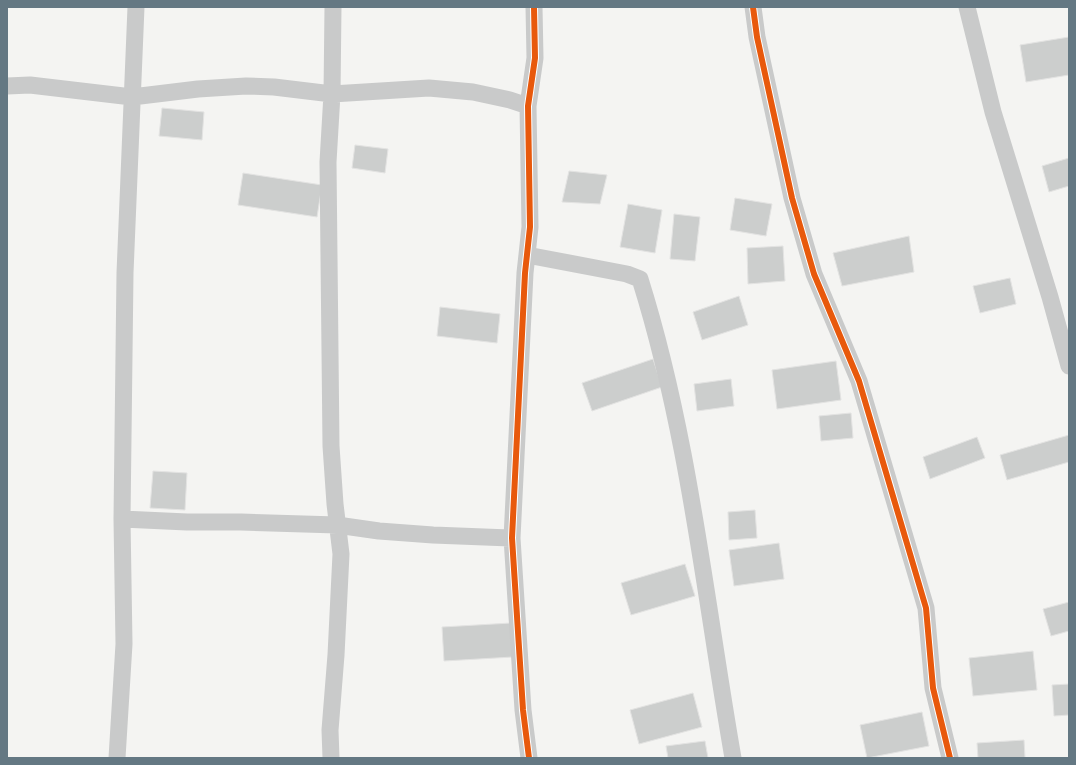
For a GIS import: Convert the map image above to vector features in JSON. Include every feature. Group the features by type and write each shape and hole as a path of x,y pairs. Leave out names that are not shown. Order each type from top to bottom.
{"street":[{"path":"117,758 124,644 122,519 125,273 136,7"},
{"path":"331,758 330,730 336,655 341,554 335,504 331,446 328,162 332,94 333,7"},
{"path":"529,758 523,710 512,538 524,273 530,227 528,106 535,58 534,7"},
{"path":"753,7 757,38 792,198 814,274 858,382 926,608 934,688 950,758"},
{"path":"967,7 993,112 1050,298 1069,366"},
{"path":"7,86 30,85 132,97 198,89 246,86 274,87 332,94 429,88 473,92 510,100 528,106"},
{"path":"527,255 627,274 640,279 653,319 680,432 702,556 733,758"},
{"path":"122,519 337,525 379,531 512,538"}],"building":[{"path":"1069,37 1069,75 1026,82 1020,45"},
{"path":"162,108 204,112 202,140 159,136"},
{"path":"355,145 388,149 385,173 352,168"},
{"path":"1069,158 1069,186 1049,192 1042,166"},
{"path":"569,171 607,175 600,204 562,202"},
{"path":"243,173 322,185 317,217 238,205"},
{"path":"735,198 772,204 766,236 730,230"},
{"path":"628,204 662,210 655,253 620,247"},
{"path":"674,214 700,217 695,261 670,259"},
{"path":"909,236 914,272 842,286 833,253"},
{"path":"783,246 785,281 748,284 747,248"},
{"path":"1010,278 1016,304 980,313 973,286"},
{"path":"739,296 748,325 702,340 693,312"},
{"path":"440,307 500,314 497,343 437,336"},
{"path":"653,359 662,387 592,411 582,383"},
{"path":"836,361 841,400 777,409 772,370"},
{"path":"731,379 734,406 697,411 694,384"},
{"path":"851,413 853,438 821,441 819,416"},
{"path":"1069,435 1069,462 1007,480 1000,455"},
{"path":"977,437 985,458 930,479 923,457"},
{"path":"153,471 187,473 185,510 150,508"},
{"path":"755,510 757,538 729,540 728,512"},
{"path":"779,543 784,579 734,586 729,550"},
{"path":"685,564 695,596 631,615 621,583"},
{"path":"1069,602 1069,631 1051,636 1043,609"},
{"path":"511,623 513,657 444,661 442,627"},
{"path":"1033,651 1037,690 973,696 969,658"},
{"path":"1069,684 1069,715 1054,716 1052,685"},
{"path":"693,693 702,727 639,744 630,710"},
{"path":"922,712 929,746 867,758 860,725"},
{"path":"1024,740 1025,758 978,758 977,743"},
{"path":"705,741 708,758 668,758 666,746"}],"cycle path":[{"path":"529,758 523,710 512,538 525,273 530,227 528,106 535,58 534,7"},
{"path":"753,7 757,37 792,198 814,274 859,381 926,608 933,688 950,758"}]}
